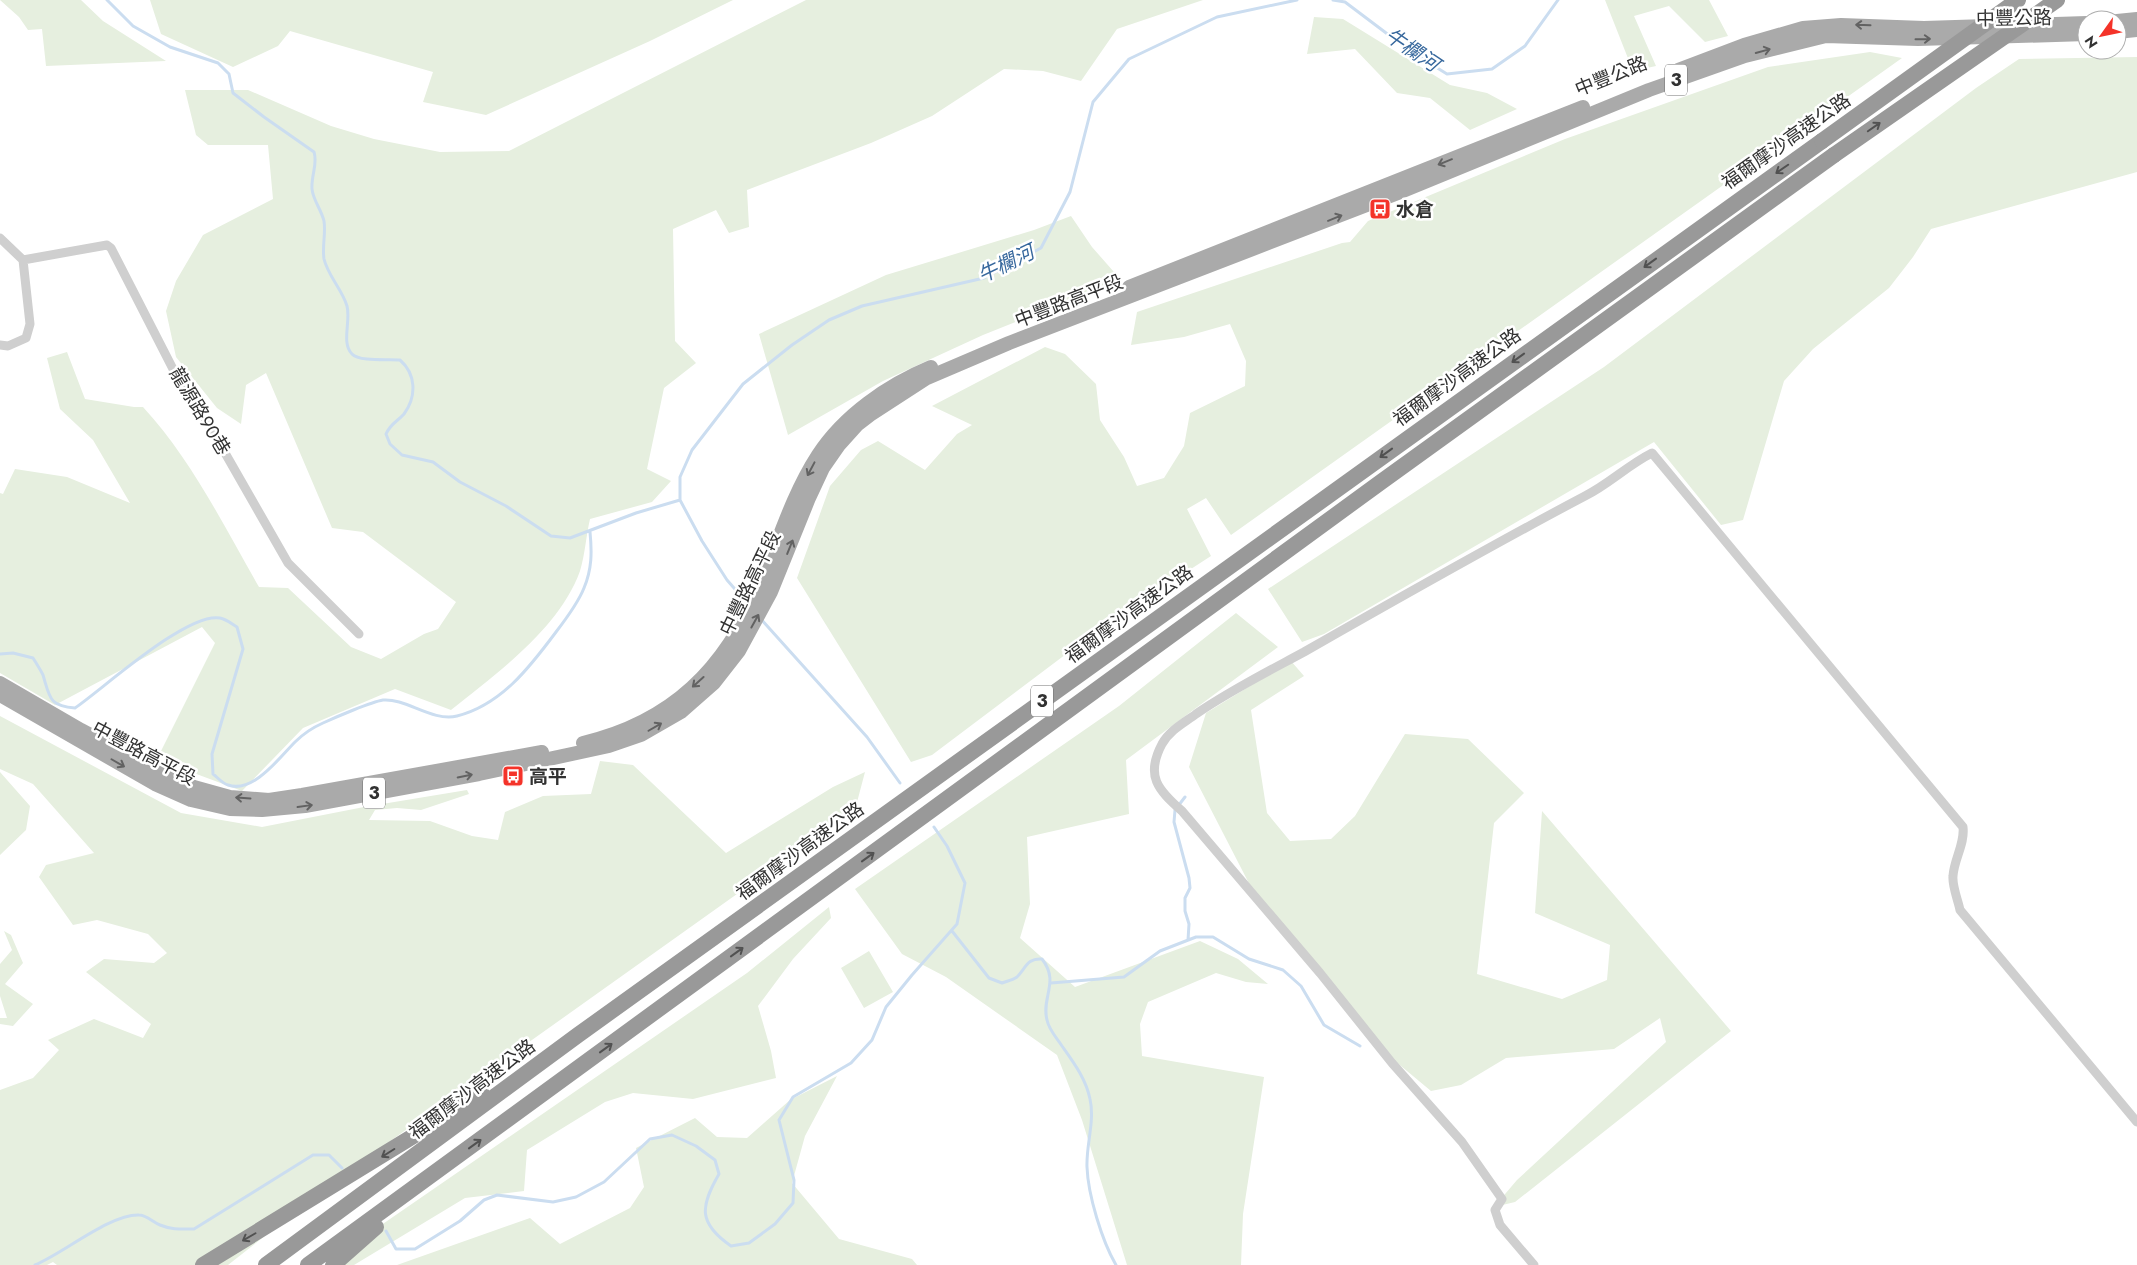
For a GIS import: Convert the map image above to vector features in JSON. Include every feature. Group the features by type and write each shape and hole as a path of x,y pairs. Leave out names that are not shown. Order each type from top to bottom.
{"highway":[{"name":"福爾摩沙高速公路","path":"266,1265 578,1035 2018,0"},
{"name":"福爾摩沙高速公路","path":"308,1265 1381,482 1834,155 2057,0"},
{"path":"204,1265 578,1035"},
{"path":"333,1265 454,1160"}],"main road":[{"name":"中豐公路","path":"1286,232 1650,90 1744,56 1826,36 2077,24"},
{"name":"中豐公路","path":"1902,33 2077,34"},
{"name":"中豐路高平段","path":"0,695 103,747 194,788 230,797 269,800 350,788 485,760 553,750 620,732 679,699 734,648 765,590 823,468 866,411 927,378 1152,284 1286,232"},
{"name":"中豐路高平段","path":"0,683 103,747"}],"street":[{"path":"0,238 23,260 30,324 26,338 4,345"},
{"name":"龍源路90巷","path":"23,260 107,245 111,248 173,370 193,397 288,563 359,634"},
{"path":"1534,1265 1500,1225 1495,1210 1502,1199 1462,1142 1392,1063 1320,972 1182,811 1161,794 1154,779 1156,759 1162,744 1170,732 1232,690 1509,535 1588,495 1652,453 1963,827 1965,838 1959,847 1952,878 1960,910 2137,1122"}],"green space":[{"path":"0,0 81,0 103,21 166,61 46,66 42,29 28,30 19,17"},
{"path":"150,0 733,0 650,41 486,115 423,102 433,72 290,31 278,46 233,67 161,34"},
{"path":"806,0 1203,0 1117,29 1081,81 1043,71 1004,69 932,116 871,143 747,190 749,227 729,233 716,210 673,229 675,341 696,363 664,388 647,469 671,481 652,502 590,519 580,571 570,592 557,612 525,648 488,681 451,710 395,689 303,728 242,791 183,769 159,755 215,643 202,627 55,705 0,673 0,493 3,494 15,469 67,477 130,503 93,440 60,409 47,358 67,352 85,399 143,407 160,427 192,471 259,587 288,588 351,647 381,659 424,634 438,629 456,602 363,532 332,528 266,373 246,385 241,424 217,408 176,357 166,311 176,281 203,235 273,199 268,145 208,145 196,135 185,90 248,90 331,126 374,139 440,152 509,151"},
{"path":"1605,0 1709,0 1728,36 1705,42 1669,6 1634,16 1656,66 1633,71"},
{"path":"1314,17 1343,19 1450,85 1487,93 1517,109 1470,130 1430,98 1397,93 1355,49 1307,54"},
{"path":"1870,52 1902,58 1231,535 1206,498 1187,509 1211,556 1106,624 932,755 911,762 797,578 830,486 861,450 878,441 925,470 957,434 972,425 932,406 1045,347 1065,354 1096,384 1100,420 1124,457 1137,486 1164,478 1184,446 1190,413 1245,386 1246,361 1230,324 1184,337 1131,345 1137,312 1342,243 1350,242 1368,221 1565,139 1768,67"},
{"path":"2127,57 2137,57 2137,172 1931,229 1913,257 1889,288 1813,349 1784,381 1743,520 1721,525 1654,442 1324,634 1302,642 1268,589 1604,367 1976,88 2019,59 2077,58 2077,60 2127,60"},
{"path":"1071,216 1092,247 1121,280 983,335 883,381 788,435 759,334 886,275 1034,230"},
{"path":"1236,613 1278,647 1126,760 1129,814 1027,837 1030,904 1020,938 1075,987 1200,941 1238,959 1268,984 1246,982 1216,973 1148,1002 1140,1024 1142,1056 1264,1077 1243,1214 1241,1265 1127,1265 1082,1120 1057,1055 946,977 902,954 855,889 1119,706"},
{"path":"1291,661 1304,676 1251,710 1267,813 1290,841 1331,839 1355,816 1405,734 1468,739 1524,793 1494,823 1477,974 1562,999 1607,980 1610,945 1535,913 1542,811 1731,1031 1515,1202 1494,1207 1517,1180 1666,1042 1660,1018 1614,1049 1506,1058 1461,1085 1431,1091 1383,1051 1256,897 1189,767 1206,713"},
{"path":"0,716 181,813 262,827 364,807 467,790 469,794 421,810 397,808 375,810 369,820 430,821 472,836 498,840 505,812 543,796 591,794 600,761 633,765 726,853 833,787 865,772 856,806 800,849 344,1174 228,1265 57,1265 53,1262 47,1265 0,1265 0,1090 33,1078 59,1050 48,1040 94,1019 143,1038 151,1024 86,972 104,959 154,963 167,953 148,934 97,920 73,925 39,877 46,865 94,853 33,784 0,769"},
{"path":"0,772 30,806 26,830 0,855"},
{"path":"829,907 831,918 793,959 758,1006 771,1051 776,1078 693,1099 633,1093 605,1102 527,1150 524,1191 465,1198 354,1265 332,1265 361,1239 747,973"},
{"path":"4,931 11,935 23,963 5,984 33,1004 13,1026 0,1024 0,1018 7,1018 0,996 0,964 12,950"},
{"path":"869,951 893,992 864,1008 841,968"},
{"path":"837,1076 805,1136 792,1183 839,1239 912,1259 917,1265 397,1265 530,1218 560,1244 630,1208 644,1187 636,1148 695,1118 717,1137 747,1138 790,1100"}],"waterway":[{"path":"107,0 133,26 170,47 218,63 229,74 233,93 314,152 312,189 324,221 324,259 347,306 347,344 349,349 356,357 374,360 400,360 412,378 413,393 408,407 386,434 390,444 402,455 433,462 460,482 506,506 551,536 570,538 636,513 680,500"},
{"name":"牛欄河","path":"748,604 727,580 702,541 680,500 680,477 692,450 743,384 792,345 829,320 862,306 984,278 1041,248 1070,192 1093,102 1129,59 1217,17 1297,0"},
{"name":"牛欄河","path":"1333,0 1345,2 1410,51 1447,74 1492,69 1525,46 1558,0"},
{"path":"0,654 13,653 33,658 43,675 49,695 55,703 75,708 167,639 205,619 220,618 227,620 237,627 243,649 212,754 213,774 226,784 237,786 247,784 265,773 298,739 312,729 336,717 370,704 383,700 392,700 438,716 448,717 473,711 501,694 536,658 564,622 578,599 587,581 590,567 590,532"},
{"path":"760,618 867,737 900,783"},
{"path":"1185,797 1175,810 1174,822 1189,878 1190,888 1185,898 1185,911 1189,924 1188,940"},
{"path":"386,1231 396,1249 415,1249 460,1221 484,1200 497,1195 553,1202 576,1197 604,1182 650,1139 672,1135 696,1146 715,1160 719,1174 708,1196 706,1214 708,1222 720,1238 731,1246 749,1243 775,1224 793,1203 794,1180 779,1120 793,1097 851,1063 872,1040 886,1007 957,924 965,883 947,846 934,827"},
{"path":"952,931 989,978 1002,983 1017,977 1027,964 1033,960 1042,959 1047,967 1050,975 1046,1004 1048,1024 1079,1071 1090,1099 1092,1116 1087,1159 1090,1191 1106,1244 1116,1265"},
{"path":"1051,983 1124,977 1160,951 1196,937 1213,937 1249,959 1283,970 1301,986 1324,1025 1360,1046"},
{"path":"35,1265 101,1227 127,1216 142,1215 169,1228 194,1229 313,1155 329,1155 342,1168"}],"place":[{"name":"水倉","path":"1380,209"},
{"name":"高平","path":"513,776"}]}
